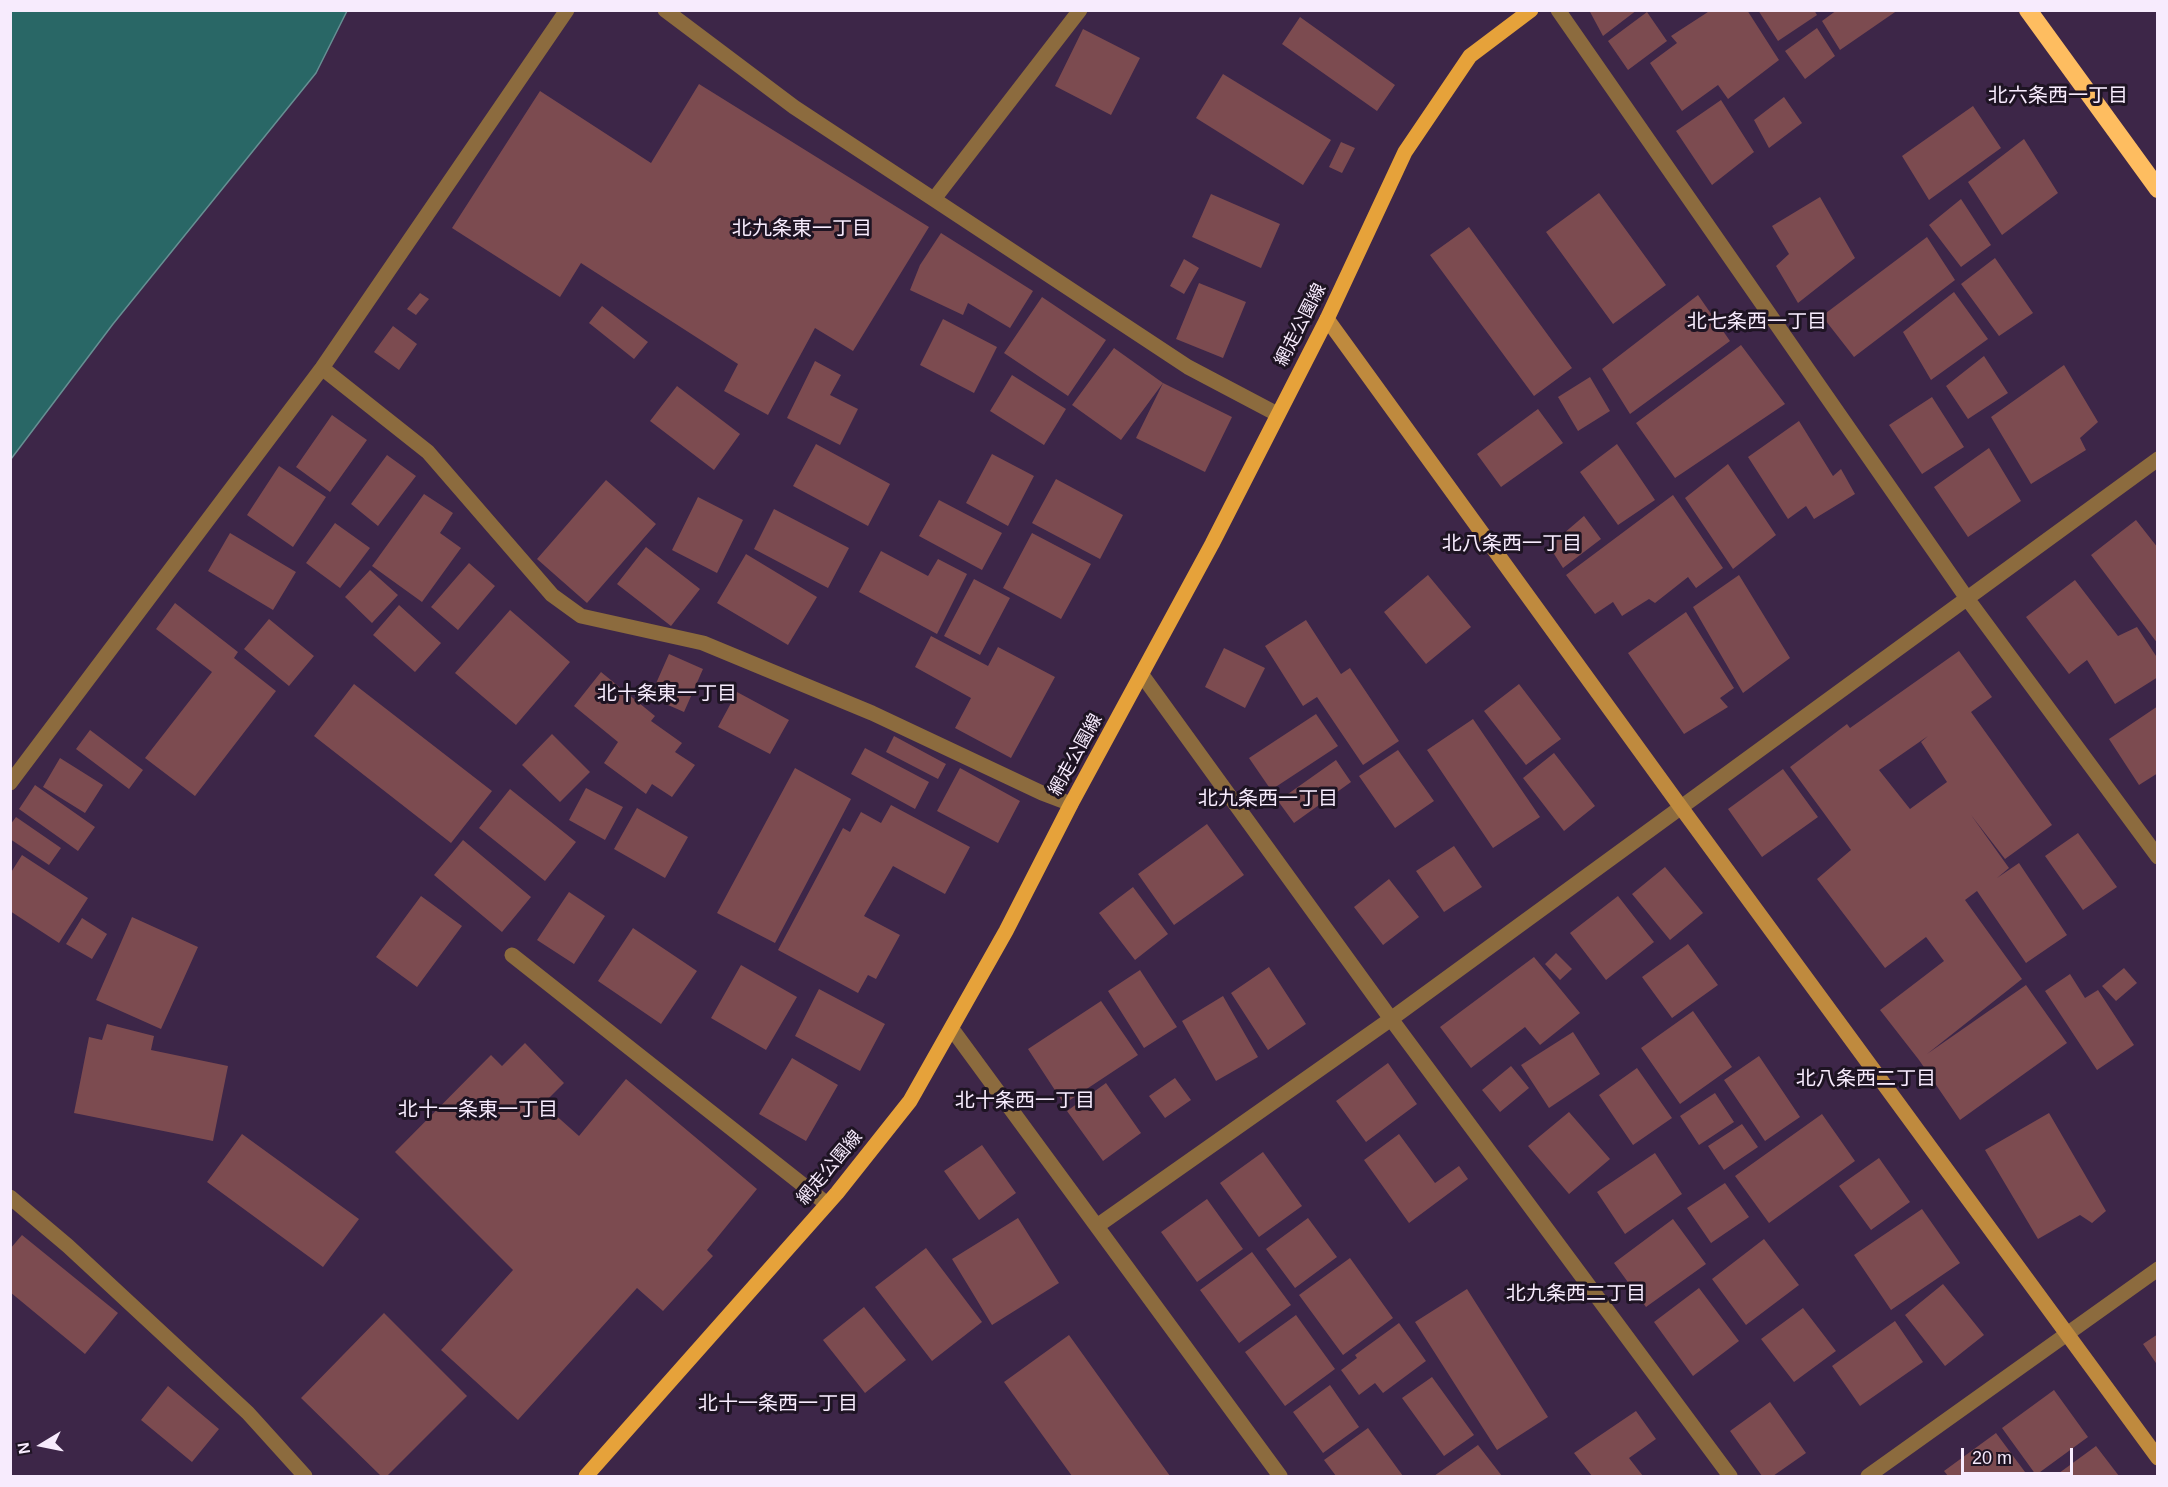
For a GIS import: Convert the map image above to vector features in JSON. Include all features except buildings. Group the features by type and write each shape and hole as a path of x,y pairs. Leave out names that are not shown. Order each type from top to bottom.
{"highway":[{"path":"2028,10 2157,189"}],"main road":[{"name":"網走公園線","path":"586,1476 826,1204 910,1101 952,1029 1212,544 1327,319 1405,152 1470,56 1531,10"}],"street":[{"path":"10,783 322,368 567,10"},
{"path":"664,10 794,107 1188,367 1277,414"},
{"path":"934,199 1080,10"},
{"path":"1558,10 1966,597 2157,857"},
{"path":"1327,319 2157,1458"},
{"path":"322,368 428,452 552,595 581,616 703,643 872,713 1042,793 1071,804"},
{"path":"1097,1226 1391,1019 2157,459"},
{"path":"1142,675 1391,1019 1730,1476"},
{"path":"512,955 826,1204"},
{"path":"952,1029 1280,1476"},
{"path":"10,1197 68,1246 248,1413 305,1476"},
{"path":"1868,1476 2157,1269"}],"shaded area":[{"path":"11,10 347,11 316,73 113,324 11,459"}],"district":[{"name":"北六条西一丁目","path":"2058,96"},
{"name":"北九条東一丁目","path":"802,229"},
{"name":"北七条西一丁目","path":"1757,322"},
{"name":"北八条西一丁目","path":"1512,544"},
{"name":"北十条東一丁目","path":"667,694"},
{"name":"北九条西一丁目","path":"1268,799"},
{"name":"北八条西二丁目","path":"1866,1079"},
{"name":"北十条西一丁目","path":"1025,1101"},
{"name":"北十一条東一丁目","path":"478,1110"},
{"name":"北九条西二丁目","path":"1576,1294"},
{"name":"北十一条西一丁目","path":"778,1404"}]}
